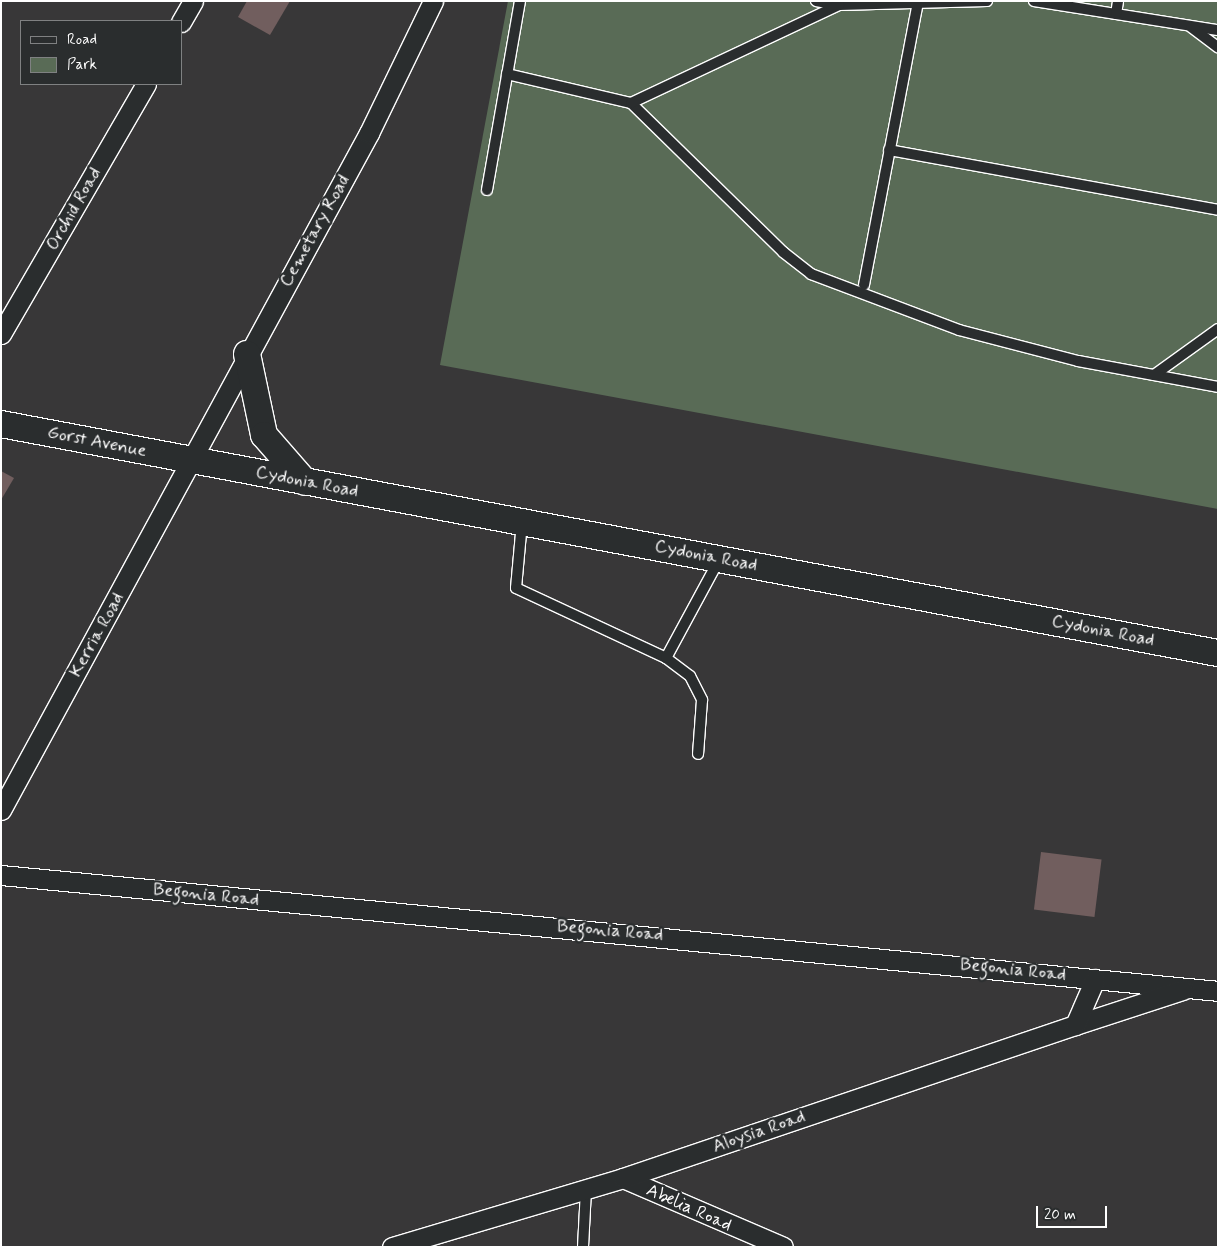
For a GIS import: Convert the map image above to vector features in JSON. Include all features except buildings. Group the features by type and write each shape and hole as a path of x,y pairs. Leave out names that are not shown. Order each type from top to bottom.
{"street":[{"path":"182,20 194,1"},
{"name":"Cemetary Road","path":"193,460 247,354 369,133 433,1"},
{"name":"Orchid Road","path":"1,334 145,85"},
{"path":"247,354 264,435 305,482"},
{"name":"Gorst Avenue","path":"1,424 193,460"},
{"name":"Cydonia Road","path":"193,460 1218,653"},
{"name":"Kerria Road","path":"1,810 193,460"},
{"name":"Begonia Road","path":"1,875 1218,991"},
{"path":"1075,1025 1095,979"},
{"name":"Aloysia Road","path":"392,1247 623,1178 1186,989"},
{"name":"Abelia Road","path":"623,1178 783,1247"}],"lane":[{"path":"487,190 520,1"},
{"path":"816,1 839,5 987,1"},
{"path":"1034,1 1218,30"},
{"path":"1116,14 1118,1"},
{"path":"864,285 917,3"},
{"path":"631,103 839,5"},
{"path":"1188,25 1218,47"},
{"path":"508,74 631,103 783,252 811,274 960,330 1154,375 1218,387"},
{"path":"889,150 1218,210"},
{"path":"1154,375 1218,329"},
{"path":"522,521 514,582 520,592 666,658 699,688 703,721 698,754"},
{"path":"666,658 720,558"},
{"path":"583,1247 586,1189"}],"green space":[{"path":"508,1 1218,1 1218,509 440,365"}]}
